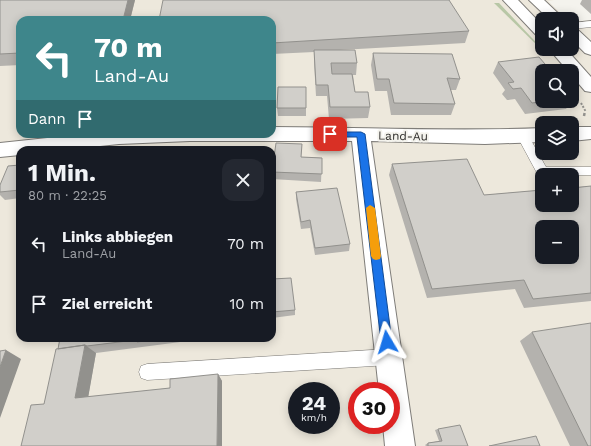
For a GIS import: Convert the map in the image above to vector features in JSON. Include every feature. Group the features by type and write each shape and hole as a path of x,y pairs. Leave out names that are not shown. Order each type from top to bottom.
{"street":[{"path":"510,0 535,26"},
{"path":"536,0 549,12"},
{"path":"579,39 591,50"},
{"path":"563,56 591,87"},
{"path":"579,130 588,126"},
{"name":"Land-Au","path":"276,134 361,134 485,137 535,135"},
{"path":"361,134 400,446"},
{"name":"Land-Au","path":"39,146 116,138"},
{"name":"Land-Au","path":"0,150 16,148"}],"lane":[{"path":"579,25 591,24"},
{"path":"523,136 542,172 591,171"},
{"path":"147,372 389,357"}],"path":[{"path":"580,101 586,112 584,118 588,126"}],"shaded area":[{"path":"0,0 554,0 548,1 560,12 535,12 535,56 579,56 579,21 591,20 591,446 0,446"}],"green space":[{"path":"494,3 499,3 535,41 535,43"}],"building":[{"path":"0,0 128,0 124,16 16,16 16,53 0,54"},
{"path":"163,0 449,0 469,31 276,43 276,16 160,16"},
{"path":"314,50 355,50 357,63 331,63 332,74 352,74 355,92 368,92 370,107 330,107 328,85 316,85"},
{"path":"373,53 452,54 460,79 447,78 455,104 394,103 389,79 377,79"},
{"path":"539,57 545,64 535,64 535,103 532,103 521,88 513,89 508,83 514,82 498,62"},
{"path":"278,87 306,87 306,108 277,108"},
{"path":"276,143 302,144 301,157 322,158 322,174 276,172"},
{"path":"467,159 484,195 535,191 535,212 579,212 579,187 591,186 591,293 533,299 524,280 432,289 392,164"},
{"path":"16,165 16,190 0,192 0,185 8,166"},
{"path":"337,188 350,244 315,248 310,220 301,222 296,192"},
{"path":"291,278 295,310 276,312 276,279"},
{"path":"591,323 591,446 588,446 532,332"},
{"path":"59,342 119,342 85,345 58,349"},
{"path":"85,345 75,398 170,388 170,379 218,374 217,446 21,446 31,405 44,404 56,349"},
{"path":"6,350 0,367 0,351"},
{"path":"460,425 468,446 428,446 428,443 442,441 438,429"},
{"path":"536,436 540,446 489,446"}],"slow traffic":[{"path":"370,208 376,256"}],"route":[{"path":"330,134 361,134 387,342"}]}
